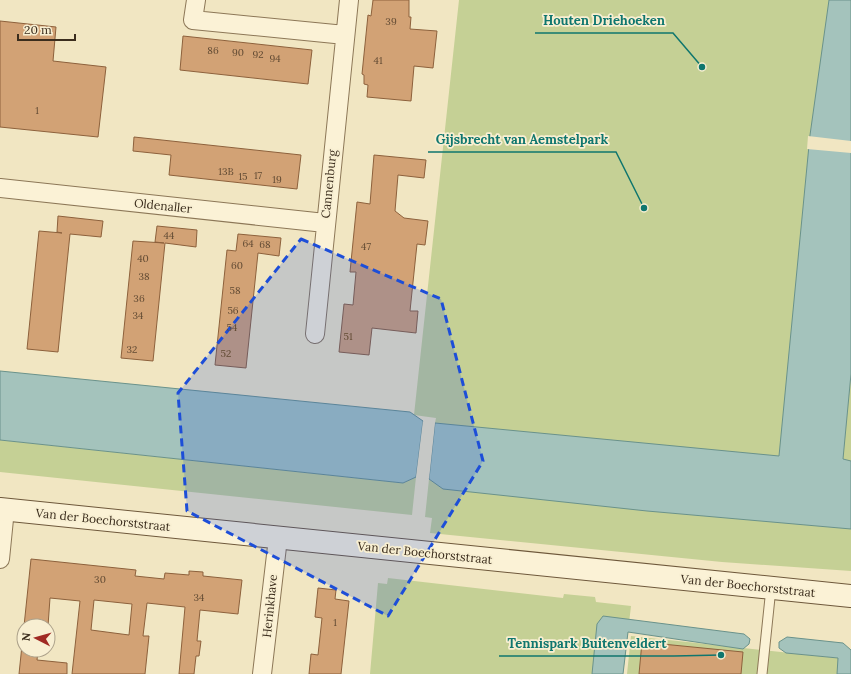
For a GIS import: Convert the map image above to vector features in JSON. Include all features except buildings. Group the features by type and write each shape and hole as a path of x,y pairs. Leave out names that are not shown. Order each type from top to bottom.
{"street":[{"path":"196,0 194,20 345,35"},
{"name":"Cannenburg","path":"315,334 325,223 349,0"},
{"name":"Oldenaller","path":"0,188 325,223"},
{"path":"0,559 3,509"},
{"name":"Van der Boechorststraat","path":"3,509 851,596"},
{"name":"Herinkhave","path":"262,674 278,538"}],"lane":[{"path":"762,674 771,588"}],"highlighted area":[{"path":"301,239 441,299 483,461 388,616 187,511 178,393"}],"green space":[{"path":"459,0 851,0 851,571 722,562 430,533 432,518 425,517 429,479 435,483 441,424 435,423 436,418 414,415"},
{"path":"0,440 403,483 416,477 412,515 0,472"},
{"path":"388,578 563,598 564,594 595,597 596,602 631,606 623,674 370,674 378,583 387,584"},
{"path":"631,636 838,658 841,674 627,674"}],"water":[{"path":"829,0 851,0 851,374 843,459 851,461 851,529 647,511 443,489 429,479 435,423 779,456 810,135"},
{"path":"0,371 410,412 423,421 416,477 403,483 0,440"},
{"path":"603,616 744,634 750,639 749,644 743,649 628,632 623,674 592,674 597,624"},
{"path":"787,637 843,643 851,650 851,674 837,674 838,658 786,653 779,648 779,642"}],"pier":[{"path":"808,136 851,141 851,153 807,149"},
{"path":"423,421 425,422 418,477 416,477"},
{"path":"433,423 435,423 429,479 427,478"}],"place":[{"name":"Houten Driehoeken","path":"702,67"},
{"name":"Gijsbrecht van Aemstelpark","path":"644,208"},
{"name":"Tennispark Buitenveldert","path":"721,655"}]}
